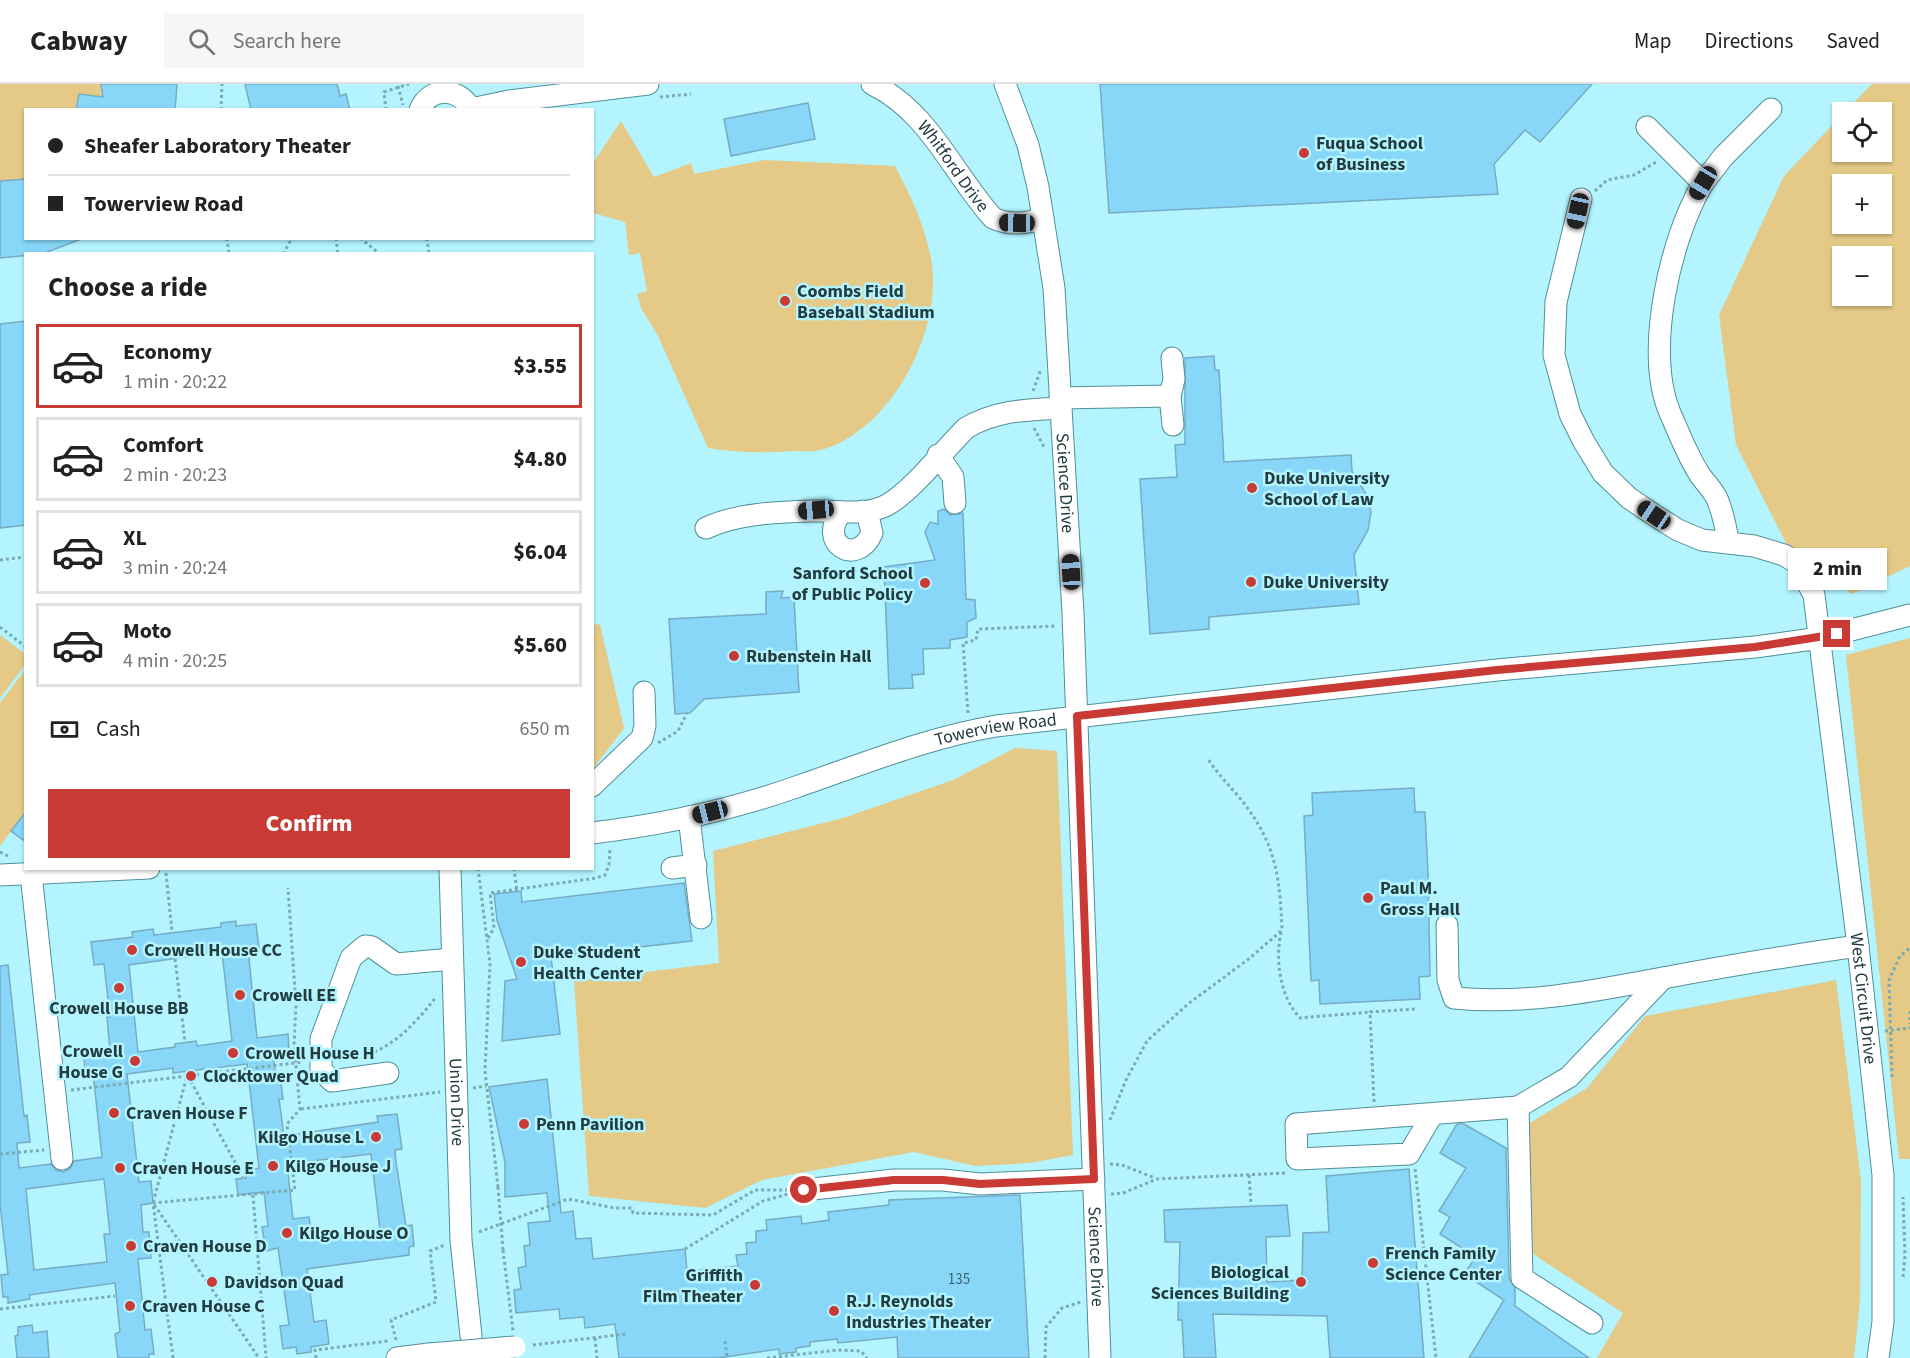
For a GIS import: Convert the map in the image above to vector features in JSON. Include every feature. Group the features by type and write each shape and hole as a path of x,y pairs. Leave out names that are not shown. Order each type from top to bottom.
{"street":[{"path":"476,108 514,92 648,84"},
{"name":"Whitford Drive","path":"872,84 894,97 940,145 993,218 1004,223 1043,219"},
{"name":"Science Drive","path":"1005,84 1028,145 1054,288 1077,716 1100,1358"},
{"path":"421,108 427,98 444,91 461,96 470,108"},
{"path":"1728,542 1717,499 1699,473 1669,411 1658,371 1660,319 1677,243 1703,183 1723,158 1770,109"},
{"path":"1647,128 1703,183"},
{"name":"West Circuit Drive","path":"1581,199 1556,302 1554,355 1570,414 1603,473 1629,498 1678,530 1702,540 1728,542 1784,555 1797,563 1814,595 1858,946 1884,1187 1882,1322 1878,1358"},
{"path":"1172,358 1174,379 1170,396 1173,425"},
{"path":"706,528 734,517 816,510 863,512 887,505 899,496 966,428 990,416 1061,403 1170,396"},
{"path":"938,455 953,477 955,502"},
{"path":"842,512 833,524 833,536 843,549 850,551 865,545 872,533 868,516 863,512"},
{"name":"Towerview Road","path":"594,833 689,817 796,788 883,755 969,731 1077,716 1820,638 1910,615"},
{"path":"594,784 642,738 645,726 644,692"},
{"path":"689,817 701,918"},
{"path":"672,868 696,865"},
{"path":"0,875 110,870"},
{"name":"Union Drive","path":"450,870 461,1240 471,1336"},
{"path":"31,874 61,1153"},
{"path":"1447,925 1448,980 1454,998 1495,1002 1557,997 1858,946"},
{"path":"388,1073 332,1081 325,1076 320,1059 321,1040 351,958 357,949 364,946 372,947 396,964 452,959"},
{"path":"1432,1115 1409,1154 1297,1159 1296,1124 1518,1107 1569,1077 1663,978"},
{"path":"1518,1107 1522,1278 1592,1323"},
{"path":"804,1190 914,1189 1094,1179"},
{"path":"398,1346 515,1347"}],"path":[{"path":"221,108 222,84"},
{"path":"386,108 384,92 408,84"},
{"path":"398,86 404,108"},
{"path":"1581,199 1592,195 1607,180 1625,178 1645,169 1669,150"},
{"path":"362,240 378,252"},
{"path":"0,560 24,557"},
{"path":"969,731 963,643 976,640 978,629 1057,626"},
{"path":"0,627 24,645"},
{"path":"1208,759 1247,807 1269,846 1280,883 1281,985 1288,1006 1300,1018 1416,1009"},
{"path":"488,938 494,928 490,893 596,878 605,874 609,865 610,849"},
{"path":"165,870 172,931"},
{"path":"478,870 490,964 484,1071 515,1347 626,1334"},
{"path":"514,870 517,892"},
{"path":"288,888 296,1005 295,1065 300,1109"},
{"path":"1108,1126 1126,1080 1147,1041 1188,1004 1250,958 1282,930"},
{"path":"1910,948 1900,956 1888,980 1891,1030 1910,1026 1910,1011"},
{"path":"175,959 185,1042"},
{"path":"55,1092 295,1065 320,1059 371,1053 416,1023 441,990"},
{"path":"1370,1012 1375,1119"},
{"path":"173,1358 153,1203 188,1074 243,1177"},
{"path":"153,1203 295,1190 287,1124 300,1109 486,1086"},
{"path":"0,1154 61,1153"},
{"path":"1110,1164 1122,1165 1157,1179"},
{"path":"1403,1169 1415,1168 1436,1358"},
{"path":"1111,1194 1123,1193 1157,1179 1296,1173"},
{"path":"1249,1175 1251,1205"},
{"path":"316,1358 315,1350 398,1346 391,1320 436,1302 430,1251 568,1198 615,1208 632,1208 633,1213 713,1215 755,1191 804,1190"},
{"path":"685,1249 763,1201 804,1190"},
{"path":"253,1194 266,1358"},
{"path":"153,1203 259,1358"},
{"path":"0,1309 116,1296"},
{"path":"1045,1358 1046,1327 1062,1308 1085,1299"},
{"path":"595,1338 597,1358"},
{"path":"725,1341 727,1358"},
{"path":"767,1358 838,1350 861,1351 867,1358"}],"shaded area":[{"path":"0,84 177,84 175,108 24,108 24,240 79,240 45,252 24,252 24,255 0,258"},
{"path":"1872,84 1910,84 1910,566 1852,594 1786,543 1736,445 1719,315 1784,176 1832,126 1832,162 1892,162 1892,102 1855,102"},
{"name":"Coombs Field Baseball Stadium","path":"621,121 654,177 691,163 694,174 764,160 895,166 912,200 925,235 931,259 933,286 929,316 921,345 890,399 870,422 847,439 818,451 751,452 708,448 658,336 641,308 637,294 647,291 640,253 629,255 625,222 594,213 594,162"},
{"path":"600,624 624,728 594,768 594,625"},
{"path":"0,635 24,653 24,666 0,698"},
{"path":"1910,638 1910,1159 1899,1159 1846,655"},
{"path":"24,671 24,813 0,846 0,703"},
{"path":"1015,748 1057,751 1073,1155 1030,1163 975,1166 914,1152 762,1180 705,1208 589,1196 574,981 719,963 713,851 843,818 953,780"},
{"path":"1836,980 1861,1181 1860,1300 1854,1358 1597,1358 1623,1313 1533,1254 1528,1124 1587,1088 1645,1016"}],"building":[{"path":"101,84 177,84 175,108 76,108 79,94 103,97"},
{"path":"245,84 337,84 340,96 346,94 350,108 251,108"},
{"name":"Fuqua School of Business","path":"1100,84 1592,84 1540,142 1525,130 1494,164 1498,194 1109,213"},
{"path":"808,103 815,139 731,156 724,119"},
{"path":"24,179 24,240 79,240 47,252 24,252 24,256 0,258 0,181"},
{"path":"24,321 24,525 0,528 0,324"},
{"name":"Duke University School of Law","path":"1214,356 1215,370 1219,370 1224,462 1351,455 1352,471 1368,497 1371,512 1368,530 1354,555 1359,604 1209,617 1209,629 1150,634 1140,479 1177,477 1175,445 1185,444 1185,358"},
{"name":"Sanford School of Public Policy","path":"944,509 950,515 963,513 966,599 975,600 976,618 967,622 967,637 950,640 950,648 923,649 924,674 912,675 913,688 889,689 884,567 935,560 925,532 930,522 938,524 938,511"},
{"name":"Rubenstein Hall","path":"783,591 781,598 794,597 799,692 704,699 690,713 675,714 669,619 766,614 766,592"},
{"name":"Paul M. Gross Hall","path":"1414,788 1415,812 1425,812 1428,873 1430,976 1419,977 1420,999 1320,1004 1319,980 1311,981 1304,816 1313,815 1312,793"},
{"path":"24,815 24,841 11,831"},
{"name":"Duke Student Health Center","path":"684,883 692,941 551,957 560,1034 502,1041 505,981 517,979 497,920 494,894 521,891 522,902"},
{"path":"236,921 236,926 256,924 259,948 248,949 257,1038 288,1034 289,1051 273,1054 276,1078 280,1077 283,1099 279,1099 284,1136 378,1122 377,1116 397,1114 402,1149 395,1150 396,1162 406,1226 412,1225 414,1246 409,1247 409,1255 307,1269 314,1322 326,1320 329,1344 311,1347 311,1352 297,1354 296,1347 283,1349 280,1326 289,1325 278,1248 266,1251 262,1227 268,1226 264,1192 238,1195 236,1179 246,1178 246,1171 259,1168 247,1064 173,1073 173,1068 127,1074 139,1182 151,1181 153,1203 141,1205 143,1232 149,1232 151,1258 138,1259 145,1330 151,1329 154,1354 149,1354 149,1358 118,1358 115,1334 120,1332 115,1283 29,1295 30,1299 8,1303 8,1297 3,1297 1,1275 8,1274 0,1204 0,966 8,965 24,1116 27,1115 30,1142 17,1143 19,1168 51,1164 56,1170 64,1172 70,1169 74,1161 102,1157 93,1072 85,1073 84,1054 110,1051 107,1017 110,1017 104,964 94,965 91,942 133,937 132,932 153,929 154,935 221,927 221,923","holes":["222,952 232,1041 197,1046 196,1041 175,1044 175,1047 138,1052 129,965","371,1154 380,1230 312,1239 309,1217 293,1219 287,1164","104,1179 110,1234 104,1234 107,1262 34,1270 26,1189"]},
{"path":"547,1079 561,1213 573,1211 576,1239 591,1238 593,1259 685,1249 687,1271 738,1266 736,1255 747,1254 746,1243 756,1242 756,1231 767,1230 766,1220 801,1216 802,1224 829,1220 828,1212 889,1205 889,1200 1020,1195 1029,1358 898,1358 897,1337 838,1343 837,1339 810,1342 810,1346 796,1348 796,1352 779,1354 779,1349 718,1358 619,1358 615,1324 585,1328 584,1317 560,1319 559,1309 516,1313 514,1290 521,1289 518,1268 526,1266 524,1246 530,1245 528,1223 550,1221 547,1193 505,1197 505,1162 489,1087"},
{"path":"1457,1124 1464,1124 1506,1148 1509,1278 1515,1288 1515,1306 1589,1358 1469,1358 1504,1300 1464,1274 1476,1257 1440,1234 1450,1217 1439,1211 1466,1168 1440,1153"},
{"path":"1409,1169 1424,1358 1330,1358 1327,1316 1213,1314 1216,1358 1184,1358 1182,1320 1178,1320 1180,1242 1165,1242 1164,1210 1287,1205 1290,1236 1266,1237 1267,1282 1302,1280 1303,1233 1329,1232 1326,1176"},
{"path":"32,1325 33,1333 47,1331 49,1358 17,1358 15,1336 18,1335 18,1327"}],"place":[{"name":"Fuqua School of Business","path":"1304,153"},
{"name":"Coombs Field Baseball Stadium","path":"785,301"},
{"name":"Duke University School of Law","path":"1252,488"},
{"name":"Duke University","path":"1251,582"},
{"name":"Sanford School of Public Policy","path":"925,583"},
{"name":"Rubenstein Hall","path":"734,656"},
{"name":"Paul M. Gross Hall","path":"1368,898"},
{"name":"Crowell House CC","path":"132,950"},
{"name":"Duke Student Health Center","path":"521,962"},
{"name":"Crowell House BB","path":"119,988"},
{"name":"Crowell EE","path":"240,995"},
{"name":"Crowell House H","path":"233,1053"},
{"name":"Crowell House G","path":"135,1061"},
{"name":"Clocktower Quad","path":"191,1076"},
{"name":"Craven House F","path":"114,1113"},
{"name":"Penn Pavilion","path":"524,1124"},
{"name":"Kilgo House L","path":"376,1137"},
{"name":"Kilgo House J","path":"273,1166"},
{"name":"Craven House E","path":"120,1168"},
{"name":"Kilgo House O","path":"287,1233"},
{"name":"Craven House D","path":"131,1246"},
{"name":"French Family Science Center","path":"1373,1263"},
{"name":"Davidson Quad","path":"212,1282"},
{"name":"Biological Sciences Building","path":"1301,1282"},
{"name":"Griffith Film Theater","path":"755,1285"},
{"name":"Craven House C","path":"130,1306"},
{"name":"R.J. Reynolds Industries Theater","path":"834,1311"}],"route":[{"path":"804,1190 894,1180 943,1180 980,1184 1094,1179 1077,716 1497,670 1755,647 1837,634"}]}
